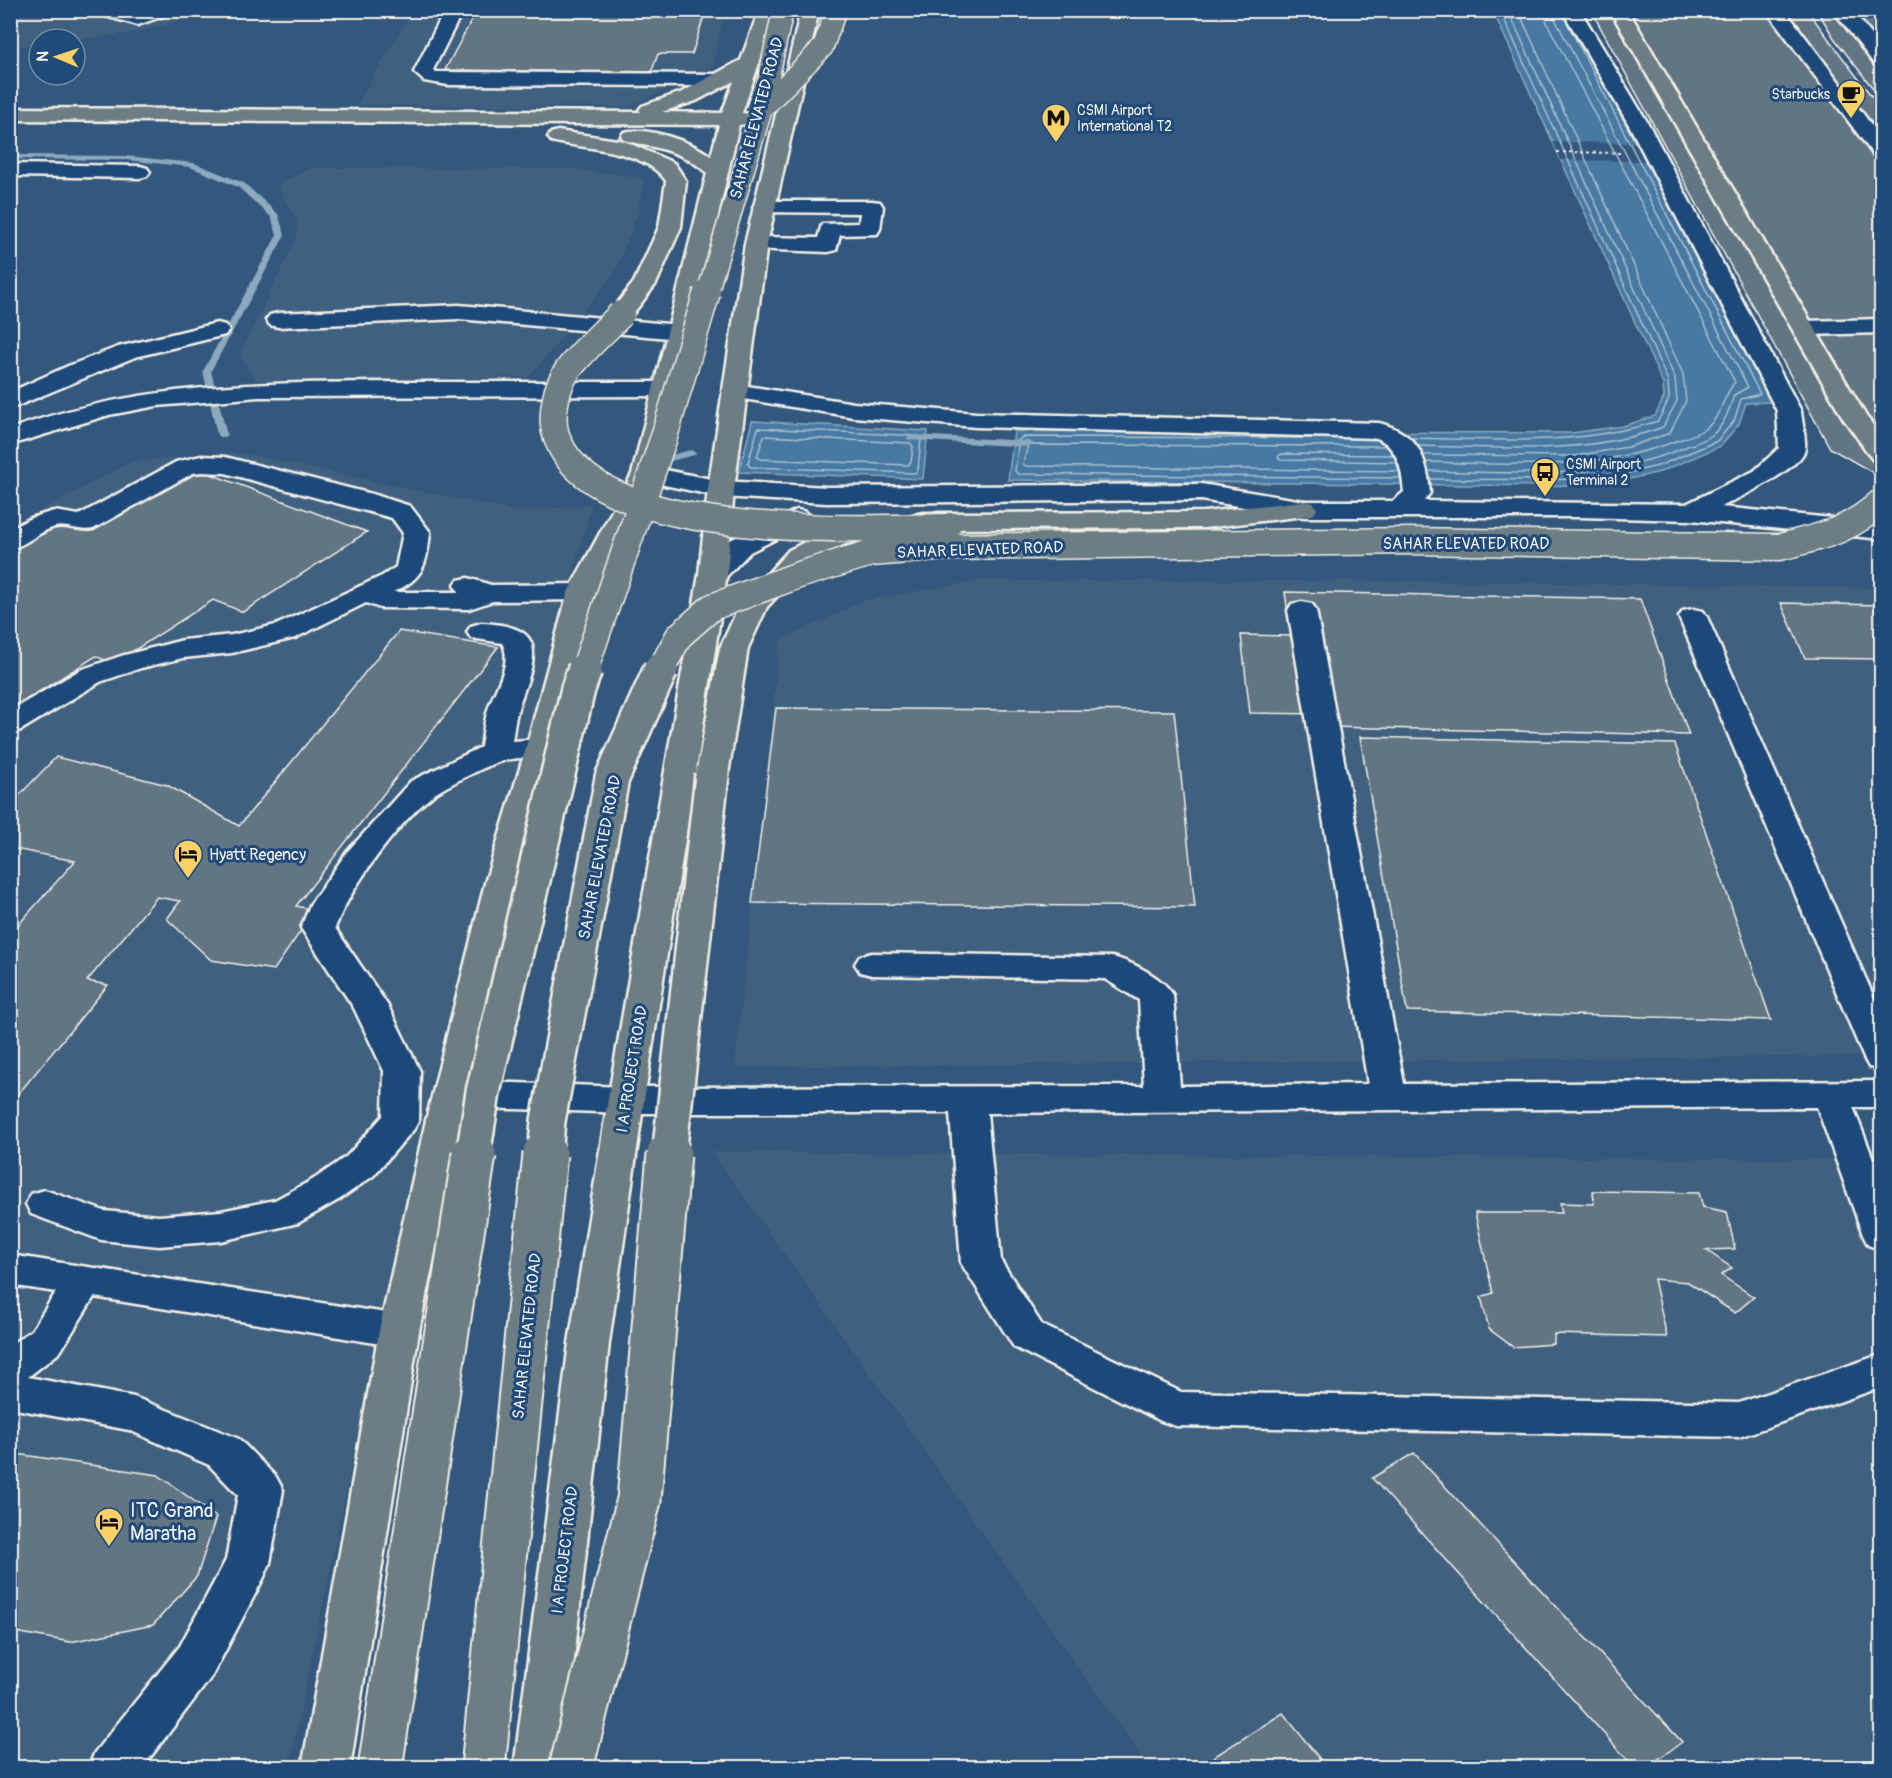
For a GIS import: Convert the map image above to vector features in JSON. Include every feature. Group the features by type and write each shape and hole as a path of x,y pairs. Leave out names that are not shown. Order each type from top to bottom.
{"main road":[{"path":"326,1767 399,1331 448,1107 501,883 541,748 582,592 647,465 728,127 768,10"},
{"name":"SAHAR ELEVATED ROAD","path":"380,1767 483,1092 578,689 664,438 762,109 783,10"},
{"name":"I A PROJECT ROAD","path":"538,1767 589,1343 626,1100 712,574 734,391 756,244 810,10"},
{"path":"762,109 823,47 836,10"},
{"path":"1619,10 1856,418 1881,455"},
{"path":"613,120 674,104 750,63"},
{"path":"10,114 613,120 783,128"},
{"path":"10,128 631,136 728,127"},
{"path":"541,135 617,145 667,167 676,182 670,227 645,284 621,314 567,371 559,390 552,423 561,451 576,468 601,488 643,504 687,515 785,528 1301,525 1410,541"},
{"path":"631,136 682,148 703,157 717,172"},
{"path":"1780,547 1835,532 1864,518 1881,501"},
{"path":"571,1767 639,1500 670,1148 712,775 734,648 754,604 800,556 837,537 923,521 1204,520 1304,509"},
{"name":"SAHAR ELEVATED ROAD","path":"483,1767 548,1121 612,778 658,674 679,636 712,607 871,553 946,547 1410,541 1780,547"}],"street":[{"path":"105,10 138,20 164,10"},
{"path":"454,10 423,72 430,77 448,79 722,80"},
{"path":"1571,10 1639,125 1789,411 1792,450 1763,476 1690,512"},
{"path":"1774,10 1881,153"},
{"path":"1842,10 1881,61"},
{"path":"10,170 140,172"},
{"path":"756,244 828,245 830,229 869,229 872,207 764,207"},
{"path":"278,320 459,312 680,332"},
{"path":"1804,328 1881,326"},
{"path":"10,402 72,374 144,347 217,330"},
{"path":"113,358 121,368 126,387 136,407"},
{"path":"734,391 854,410 976,420 1374,430 1391,434 1407,451 1417,493 1410,502 1398,509"},
{"path":"10,438 61,420 136,407 181,409 231,398 663,396"},
{"path":"10,456 108,423 136,407"},
{"path":"10,541 48,520 63,519 77,524 84,523 185,467 201,464 225,465 363,500 401,512 417,532 414,562 402,578 285,632 232,644 183,649 131,662 90,676 10,724"},
{"path":"647,465 721,489 896,496 1201,492 1304,509 1580,509 1690,512 1881,531"},
{"path":"712,574 740,546 794,519 833,506 896,496"},
{"name":"SAHAR ELEVATED ROAD","path":"1780,547 1881,550"},
{"path":"376,589 380,600 470,601 489,593 582,592"},
{"path":"1302,610 1388,1097"},
{"path":"1693,617 1881,1058"},
{"path":"481,632 499,631 511,636 519,644 521,659 503,709 495,752"},
{"path":"401,1120 402,1071 370,1006 318,928 327,905 358,859 422,788 495,752 541,748"},
{"path":"872,964 1112,968 1156,994 1163,1098"},
{"path":"1830,1094 1881,1234"},
{"path":"45,1204 101,1225 159,1231 221,1226 284,1213 327,1189 360,1166 401,1120 448,1107 626,1100 1881,1094"},
{"path":"967,1100 981,1263 1028,1336 1176,1409 1739,1420 1881,1370"},
{"path":"10,1270 399,1331"},
{"path":"10,1368 46,1341 84,1280"},
{"path":"10,1391 134,1414 224,1452 261,1490 248,1563 201,1651 112,1767"}],"path":[{"path":"1557,152 1629,153"}],"shaded area":[{"path":"10,11 219,11 138,32 87,38 87,27 27,27 27,46 11,48"},
{"path":"412,11 724,11 713,67 628,107 357,105"},
{"path":"312,168 574,169 644,178 637,216 614,274 529,377 257,381 239,356 297,237 297,221 277,185"},
{"path":"235,452 519,512 592,504 431,1082 289,1767 11,1768 11,526 131,462"},
{"path":"978,581 1426,581 1881,588 1881,1056 735,1067 780,641 865,600"},
{"path":"712,1152 1881,1160 1881,1767 1149,1767"}],"water":[{"path":"1493,11 1566,11 1772,402 1746,403 1739,424 1721,446 1660,472 1612,483 1549,486 1008,480 1014,431 1571,433 1623,426 1655,416 1664,397 1663,384"},
{"path":"752,421 928,431 923,479 739,472"}],"pier":[{"path":"1553,142 1636,143 1645,161 1561,160"}],"building":[{"path":"477,10 706,10 692,54 658,54 651,73 445,70"},
{"path":"1591,10 1807,10 1882,110 1882,478 1830,448"},
{"path":"1817,10 1882,10 1882,100 1834,38"},
{"path":"189,466 367,532 243,612 213,600 113,664 96,656 10,710 10,547 56,520 80,529"},
{"path":"1285,592 1640,599 1689,735 1329,727 1327,714 1250,713 1241,635 1291,636"},
{"path":"1781,603 1882,605 1882,659 1805,658"},
{"name":"Hyatt Regency","path":"399,631 498,647 296,906 315,910 274,970 211,960 167,919 180,901 157,897 87,981 108,985 10,1104 10,934 75,861 10,848 10,805 56,757 167,785 239,826"},
{"path":"776,708 1174,711 1195,907 752,903"},
{"path":"1360,737 1675,744 1771,1020 1407,1011"},
{"path":"1593,1191 1699,1193 1703,1207 1727,1212 1735,1249 1706,1250 1732,1268 1721,1275 1754,1297 1735,1313 1688,1282 1654,1279 1667,1337 1554,1334 1554,1344 1513,1347 1489,1329 1481,1297 1493,1293 1475,1213 1562,1213 1560,1203 1594,1204"},
{"name":"ITC Grand Maratha","path":"10,1453 158,1475 216,1517 197,1576 153,1625 70,1642 10,1631"},
{"path":"1414,1453 1682,1742 1646,1768 1635,1768 1372,1478"},
{"path":"1283,1713 1327,1768 1207,1768 1204,1763"}],"waterway":[{"path":"10,157 126,158 191,165 241,185 275,216 281,235 207,371 222,435"},
{"path":"912,438 1029,444"},
{"path":"662,460 691,453"}],"place":[{"name":"Starbucks","path":"1851,120"},
{"name":"CSMI Airport International T2","path":"1056,144"},
{"name":"CSMI Airport Terminal 2","path":"1545,498"},
{"name":"Hyatt Regency","path":"188,880"},
{"name":"ITC Grand Maratha","path":"109,1548"}]}
